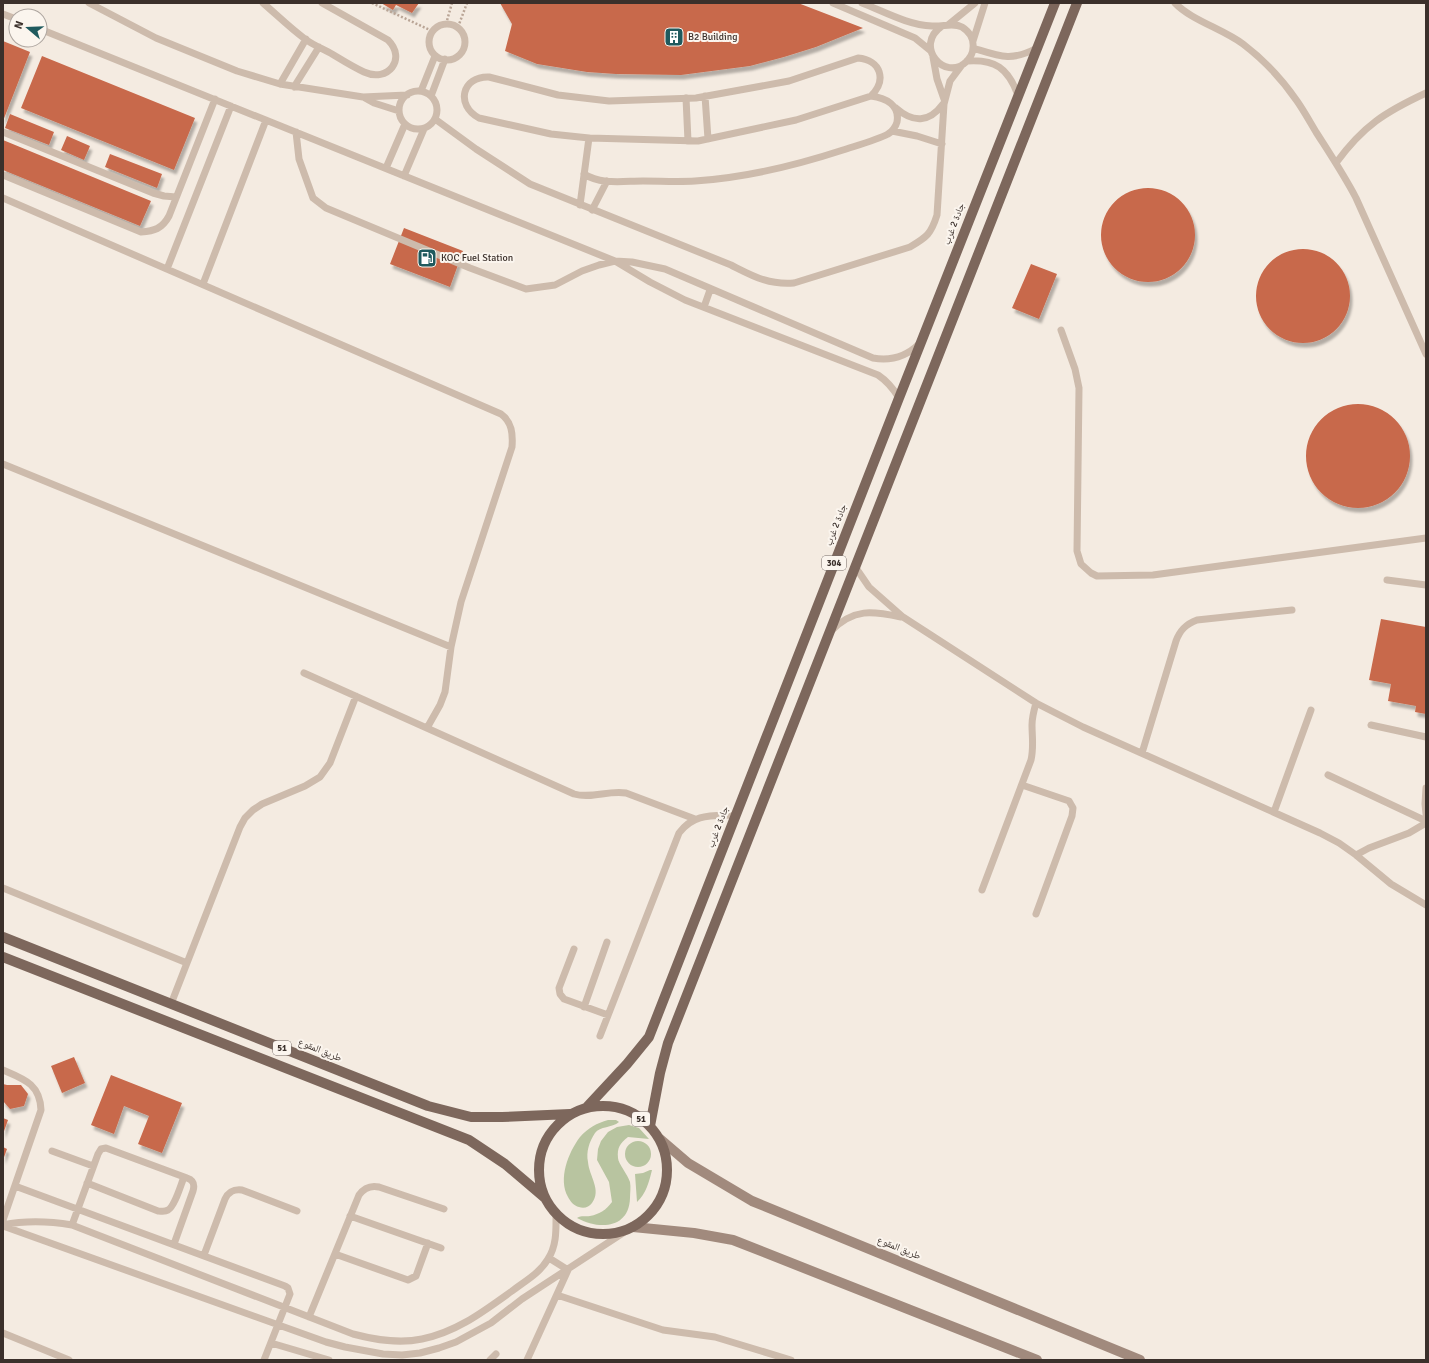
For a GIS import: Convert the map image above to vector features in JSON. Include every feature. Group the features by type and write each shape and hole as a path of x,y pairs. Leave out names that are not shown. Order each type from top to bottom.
{"main road":[{"name":"جادة 2 غرب","path":"587,1107 649,1037 1055,3"},
{"name":"304","path":"650,1126 660,1073 668,1043 831,632 1077,3"},
{"name":"طريق المقوع","path":"3,937 428,1106 471,1117 570,1114"},
{"name":"51","path":"3,956 469,1140 505,1164 545,1198 556,1214 564,1222 574,1228 590,1233 607,1235 618,1233 631,1228 649,1215 661,1198 667,1179 666,1158 660,1139 650,1126 632,1112 610,1105 587,1107 570,1114 555,1126 544,1142 539,1161 539,1180 545,1198"}],"street":[{"name":"طريق المقوع","path":"660,1139 688,1163 752,1200 1140,1360"},
{"name":"51","path":"631,1228 694,1233 733,1240 1037,1360"}],"lane":[{"path":"89,3 111,16 156,38 237,71 280,84 363,97 407,95 420,91 431,96 437,107 435,119 424,129 404,176"},
{"path":"263,3 306,39 363,72 376,76 382,75 392,68 396,56 392,45 388,40 322,3"},
{"path":"833,3 909,35 921,42 937,62 943,66 956,67 964,63 980,60 991,62 1008,75 1014,84 1018,95"},
{"path":"862,3 919,24 945,26 953,24 964,28 968,32 973,44 994,55 1005,57 1016,56 1037,48"},
{"path":"871,96 879,85 880,72 871,61 865,58 858,58 789,81 705,96 609,101 558,96 490,77 482,77 474,80 468,85 464,100 467,108 472,114 479,118 551,134 589,138 688,141 708,139 796,120 871,96 880,97 889,101 904,116 915,119 927,118 937,113 944,102 937,79 930,46 934,34 976,3"},
{"path":"435,119 476,149 530,184 731,265 758,279 780,284 794,283 910,247 926,237 933,226 937,215 944,102 950,81 972,52 985,3"},
{"path":"1175,3 1193,16 1218,28 1241,43 1282,79 1298,101 1356,198 1426,354"},
{"path":"446,24 458,28 462,32 464,38 462,51 452,59 445,59 435,56 429,44 429,37 432,31 438,26 446,24"},
{"path":"48,32 615,261 667,291 878,375 894,388 899,398"},
{"path":"280,84 306,39"},
{"path":"294,87 319,47"},
{"path":"420,91 435,56"},
{"path":"431,96 445,59"},
{"path":"1336,163 1354,140 1381,116 1426,93"},
{"path":"407,95 400,105 400,116 405,124 414,129 424,129"},
{"path":"705,96 708,139"},
{"path":"363,97 374,103 399,111"},
{"path":"686,98 688,141"},
{"path":"3,175 141,232 154,231 166,222 215,100"},
{"path":"167,269 231,106"},
{"path":"584,174 591,178 607,181 695,181 745,174 828,155 888,134 892,131 896,124 898,116 896,108"},
{"path":"203,284 266,120"},
{"path":"386,168 405,124"},
{"path":"892,131 917,136 942,144"},
{"path":"3,132 153,193 176,197"},
{"path":"296,132 299,159 313,198 326,208 470,268 526,289 555,286 582,271 599,265 615,261 632,262 665,269 710,290 873,358 884,360 894,359 913,350 921,342"},
{"path":"580,205 589,138"},
{"path":"592,210 607,181"},
{"path":"4,200 203,284 501,414 507,418 513,434 512,446 461,602 445,692 440,705 427,728"},
{"path":"704,307 710,290"},
{"path":"1061,330 1080,388 1077,551 1081,564 1091,573 1104,576 1153,576 1426,538"},
{"path":"869,371 873,358"},
{"path":"3,464 452,646"},
{"path":"856,568 869,587 885,603 903,617 1036,703 1083,727 1320,833 1339,843 1391,884 1426,906"},
{"path":"1387,580 1426,585"},
{"path":"1142,753 1178,635 1185,626 1197,620 1292,610"},
{"path":"831,632 844,620 860,613 872,612 903,617"},
{"path":"304,673 574,794 586,796 617,792 626,793 695,819"},
{"path":"171,1004 240,827 245,818 262,804 309,784 320,777 330,763 356,696"},
{"path":"982,890 1022,785 1033,751 1032,714 1036,703"},
{"path":"1274,812 1311,710"},
{"path":"1370,725 1426,737"},
{"path":"1328,775 1426,822 1410,833 1369,848 1356,855"},
{"path":"1022,785 1069,801 1073,808 1073,812 1036,914"},
{"path":"1426,788 1426,814"},
{"path":"600,1036 676,839 683,827 695,819 702,817 736,815"},
{"path":"3,888 188,962"},
{"path":"584,1007 607,942"},
{"path":"574,949 559,991 560,994 564,999 608,1016"},
{"path":"3,1070 27,1080 33,1086 38,1093 41,1110 3,1220"},
{"path":"72,1225 99,1151 106,1148 184,1176 193,1181 194,1188 174,1244"},
{"path":"52,1151 93,1166"},
{"path":"87,1183 158,1211 164,1211 172,1205 184,1176"},
{"path":"15,1186 285,1286 290,1291 290,1294 264,1360"},
{"path":"309,1317 359,1195 366,1188 371,1186 379,1186 444,1209"},
{"path":"204,1255 225,1198 234,1190 242,1190 297,1211"},
{"path":"3,1225 35,1221 52,1221 72,1225 353,1334 376,1340 399,1342 422,1339 444,1333 465,1323 533,1276 542,1268 549,1258 553,1248 556,1234 556,1214"},
{"path":"350,1216 441,1248"},
{"path":"3,1225 326,1342 364,1351 402,1355 420,1353 456,1342 491,1323 522,1299 631,1228"},
{"path":"335,1254 408,1280 416,1276 428,1243"},
{"path":"549,1258 568,1270"},
{"path":"527,1360 568,1270"},
{"path":"557,1295 663,1330 715,1337 791,1360"},
{"path":"3,1333 70,1360"},
{"path":"271,1343 329,1360"},
{"path":"490,1360 496,1354"}],"path":[{"path":"372,3 432,31"},
{"path":"446,24 452,3"},
{"path":"458,28 467,3"}],"green space":[{"path":"608,1120 616,1120 619,1122 597,1131 588,1147 587,1158 596,1193 592,1203 588,1207 583,1208 577,1206 570,1200 565,1190 564,1174 568,1158 580,1137 586,1131 593,1126"},
{"path":"629,1125 639,1128 649,1139 628,1137 623,1141 619,1149 618,1160 629,1179 630,1184 630,1198 628,1208 624,1216 619,1221 603,1225 586,1222 577,1218 600,1213 612,1202 609,1182 597,1160 598,1149 601,1141 608,1132 617,1127"},
{"path":"638,1141 647,1145 651,1154 647,1163 638,1167 629,1163 625,1154 629,1145"},
{"path":"652,1170 647,1188 637,1202 635,1174"}],"building":[{"path":"381,3 419,3 412,13 396,5 393,10"},
{"name":"B2 Building","path":"500,3 798,3 863,28 816,47 750,66 681,75 616,74 587,72 537,64 505,51 512,24"},
{"path":"3,41 8,43 8,48 20,48 30,52 3,121"},
{"path":"42,56 195,118 174,170 21,108"},
{"path":"10,114 54,132 49,145 5,128"},
{"path":"67,136 90,146 84,160 61,150"},
{"path":"3,140 151,201 140,226 3,170"},
{"path":"110,154 162,174 157,188 105,167"},
{"path":"1148,188 1166,192 1181,202 1191,217 1195,235 1191,253 1181,268 1166,278 1148,282 1130,278 1115,268 1105,253 1101,235 1105,217 1115,202 1130,192"},
{"name":"KOC Fuel Station","path":"404,228 463,251 450,287 390,264"},
{"path":"1303,249 1321,253 1336,263 1346,278 1350,296 1346,314 1336,329 1321,339 1303,343 1285,339 1270,329 1260,314 1256,296 1260,278 1270,263 1285,253"},
{"path":"1031,264 1057,274 1039,319 1012,308"},
{"path":"1358,404 1378,408 1395,419 1406,436 1410,456 1406,476 1395,493 1378,504 1358,508 1338,504 1321,493 1310,476 1306,456 1310,436 1321,419 1338,408"},
{"path":"1381,619 1426,627 1426,714 1415,712 1416,706 1388,701 1391,684 1369,680"},
{"path":"74,1057 85,1083 62,1093 51,1066"},
{"path":"111,1075 182,1103 162,1153 138,1144 149,1116 124,1106 114,1134 91,1125"},
{"path":"3,1084 21,1085 28,1094 24,1106 10,1109 3,1101"},
{"path":"3,1118 8,1120 3,1134"},
{"path":"3,1147 7,1149 3,1160"}],"place":[{"name":"B2 Building","path":"674,37"},
{"name":"KOC Fuel Station","path":"427,258"}]}
